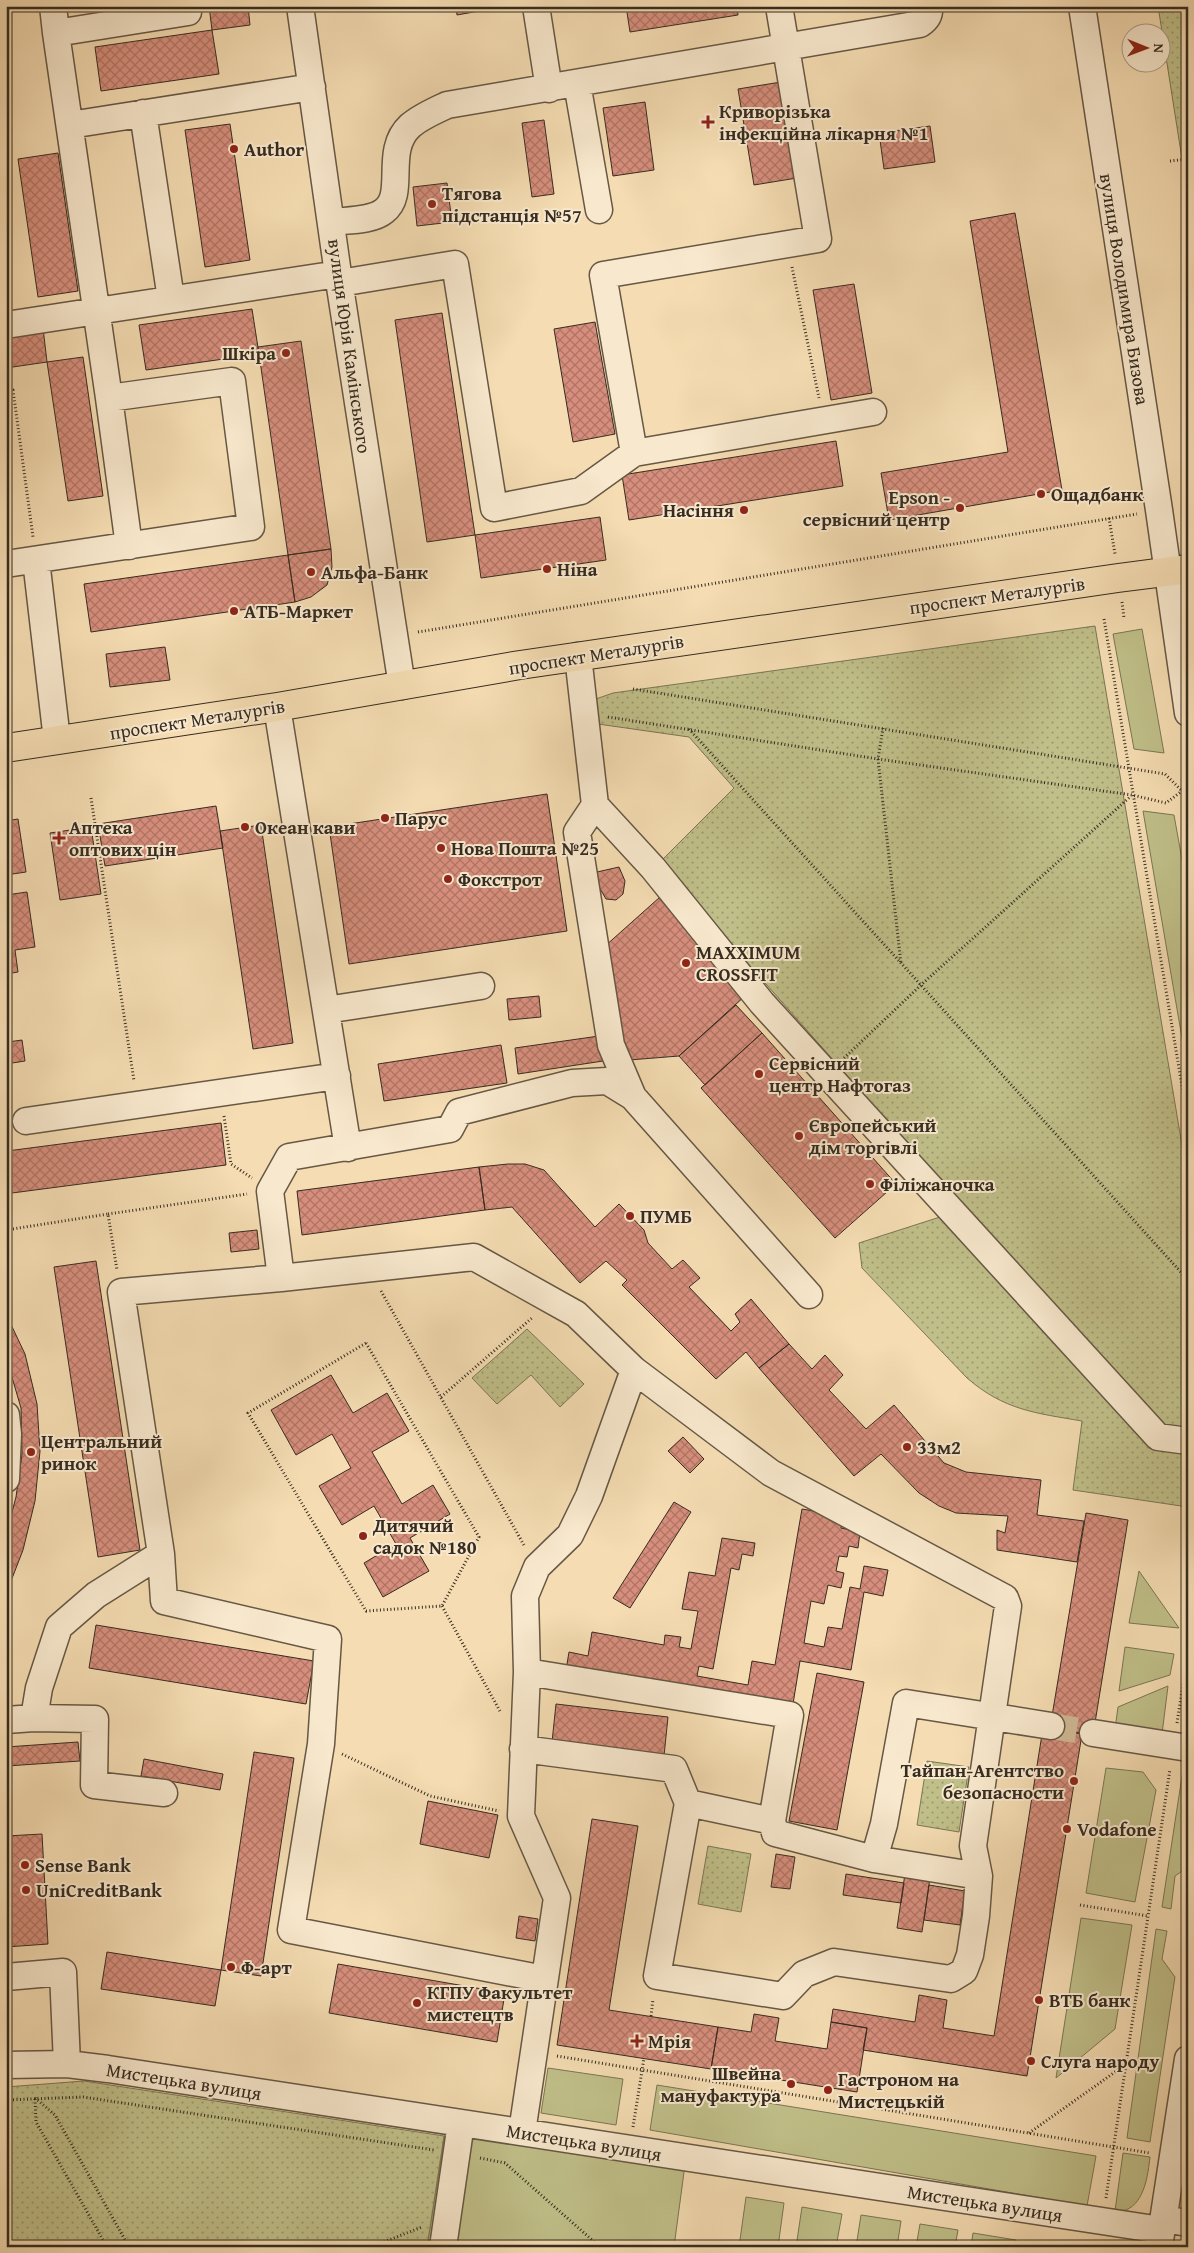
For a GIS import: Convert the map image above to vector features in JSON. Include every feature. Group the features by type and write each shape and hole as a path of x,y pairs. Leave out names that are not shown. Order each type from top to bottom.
{"main road":[{"name":"проспект Металургів","path":"6,748 277,707 578,656 1177,570"}],"street":[{"path":"53,6 129,546"},
{"path":"56,33 188,12 187,6"},
{"name":"вулиця Юрія Камінського","path":"300,6 392,636 402,686"},
{"path":"536,6 549,89"},
{"path":"634,453 603,275 818,239 779,6"},
{"path":"332,222 374,216 384,212 392,204 396,186 395,160 401,138 409,126 447,105 920,24 926,20 930,12 929,6"},
{"name":"вулиця Володимира Бизова","path":"1082,6 1159,510 1177,570 1188,713"},
{"path":"577,83 599,210"},
{"path":"70,125 312,86"},
{"path":"143,114 171,299"},
{"path":"6,325 171,299 455,264 494,508 581,491 634,453 874,412"},
{"path":"6,564 251,528 232,380 109,398"},
{"path":"36,560 57,740"},
{"path":"578,656 595,806 653,868 762,1003 826,1075 1158,1437 1188,1441"},
{"path":"277,707 348,1148"},
{"path":"595,806 577,832 612,1045 634,1097 809,1295"},
{"path":"326,1010 481,986"},
{"path":"26,1121 337,1076"},
{"path":"281,1278 270,1190 289,1157 450,1129 459,1112 572,1083 606,1081 634,1097"},
{"path":"523,1749 674,1769 688,1803 657,1976 783,1996 804,1974 834,1962 951,1980 964,1970 970,1955 976,1916 979,1876 973,1846 1008,1606 1005,1598 771,1473 634,1370 576,1314 474,1257 281,1278 121,1292 161,1554 164,1602 328,1639 321,1744 291,1930 544,1979"},
{"path":"522,2132 557,1898 521,1816 527,1672 524,1596 537,1567 570,1535 589,1496 634,1370"},
{"path":"6,1415 8,1434 6,1479"},
{"path":"34,1718 38,1688 59,1627 96,1595 161,1554"},
{"path":"527,1672 790,1715 772,1821 775,1833 874,1859 979,1876"},
{"path":"874,1859 884,1824 906,1703 1051,1726"},
{"path":"6,1720 34,1718 95,1719 94,1785 164,1793"},
{"path":"1094,1732 1181,1747"},
{"path":"688,1803 772,1821"},
{"path":"6,1977 63,1972 67,2064"},
{"path":"1168,2230 1173,2157 1188,2059"},
{"name":"Мистецька вулиця","path":"6,2065 67,2064 1168,2230"},
{"path":"444,2238 461,2123"}],"path":[{"path":"1170,162 1188,159"},
{"path":"788,244 824,421"},
{"path":"6,391 13,390 36,560"},
{"path":"392,636 1136,514"},
{"path":"1104,619 1127,767 1188,1122"},
{"path":"633,689 1165,774 1182,791 1188,792"},
{"path":"584,713 878,759 1132,795 1166,803 1182,791"},
{"path":"883,728 878,759 901,964"},
{"path":"689,729 1188,1280"},
{"path":"826,1075 921,986 1132,795"},
{"path":"91,798 138,1105"},
{"path":"221,1093 231,1164 270,1190"},
{"path":"6,1230 270,1190"},
{"path":"108,1214 121,1292"},
{"path":"368,1268 537,1567"},
{"path":"441,1397 552,1301"},
{"path":"366,1343 479,1537 442,1606 366,1611 248,1412 366,1343"},
{"path":"442,1606 502,1715"},
{"path":"1102,2221 1148,1916 1181,1747 1188,1652"},
{"path":"321,1744 430,1796 521,1816"},
{"path":"1080,1905 1148,1916"},
{"path":"534,2052 1173,2157"},
{"path":"630,2149 644,2058"},
{"path":"1028,2133 1126,2065"},
{"path":"6,2100 83,2097 505,2163 600,2247"},
{"path":"35,2098 36,2122 107,2247"},
{"path":"35,2098 55,2116 129,2247"},
{"path":"372,2247 422,2227 444,2238"}],"shaded area":[{"path":"1158,6 1188,6 1188,197 1168,72 1172,72 1172,22 1161,22"},
{"path":"1095,626 1188,1181 1188,1507 1073,1490 1082,1421 1035,1412 1007,1404 981,1389 967,1378 862,1268 859,1243 965,1209 659,863 734,788 689,737 591,723 593,700 613,693"},
{"path":"1142,629 1164,753 1134,749 1113,634"},
{"path":"1143,811 1174,815 1188,893 1188,1073"},
{"path":"527,1329 584,1384 560,1407 531,1375 497,1404 472,1378"},
{"path":"1139,1571 1179,1628 1129,1623"},
{"path":"1125,1647 1174,1654 1170,1675 1119,1691"},
{"path":"1168,1686 1162,1734 1115,1729 1118,1707"},
{"path":"927,1761 969,1767 959,1832 917,1825"},
{"path":"1184,1763 1188,1764 1188,1867 1175,1876 1171,1909 1162,1907"},
{"path":"1106,1768 1143,1772 1156,1790 1135,1902 1086,1893"},
{"path":"708,1846 751,1854 741,1912 698,1904"},
{"path":"1081,1918 1132,1925 1115,2029 1056,2078"},
{"path":"1156,1929 1167,1931 1162,1959 1175,1977 1150,2142 1127,2138"},
{"path":"548,2068 623,2079 616,2125 541,2113"},
{"path":"84,2081 444,2136 427,2247 6,2247 6,2087"},
{"path":"657,2085 1096,2156 1087,2206 650,2130"},
{"path":"447,2121 686,2157 674,2247 427,2247"},
{"path":"1123,2153 1150,2157 1147,2179 1141,2194 1132,2206 1126,2210 1115,2211"},
{"path":"746,2197 784,2203 778,2247 739,2247"},
{"path":"802,2207 842,2214 836,2247 796,2247"},
{"path":"861,2215 901,2221 897,2247 856,2247"},
{"path":"920,2224 958,2230 955,2247 916,2247"},
{"path":"973,2233 1016,2240 1015,2247 971,2247"}],"building":[{"path":"209,6 248,6 250,25 212,30"},
{"path":"456,6 507,6 457,15"},
{"path":"626,6 737,6 738,15 630,32"},
{"path":"212,30 219,74 101,91 95,47"},
{"path":"781,82 797,178 754,185 738,89"},
{"path":"645,102 654,170 613,176 603,108"},
{"path":"544,120 554,194 532,197 522,123"},
{"path":"230,124 250,260 205,267 185,130"},
{"path":"930,126 935,162 884,169 879,133"},
{"path":"58,153 78,291 38,297 18,159"},
{"name":"Тягова підстанція №57","path":"447,183 452,222 417,226 413,187"},
{"path":"1015,213 1062,490 889,520 881,473 1008,452 970,221"},
{"path":"854,284 872,393 831,400 813,290"},
{"path":"252,309 259,354 146,370 139,325"},
{"path":"442,313 475,535 427,542 395,320"},
{"path":"595,322 615,434 573,442 554,329"},
{"path":"43,328 47,362 6,368 6,334"},
{"path":"301,341 331,549 288,555 258,347"},
{"path":"83,357 103,496 68,501 47,362"},
{"path":"836,441 843,486 629,520 622,475"},
{"path":"600,517 606,560 481,578 475,535"},
{"name":"Альфа-Банк","path":"331,549 332,567 327,585 311,597 295,602 288,555"},
{"path":"288,555 295,602 91,632 84,584"},
{"path":"6,600 11,632 6,632"},
{"path":"165,647 170,680 110,687 106,654"},
{"name":"Фокстрот","path":"547,794 567,931 349,964 329,827"},
{"path":"216,806 223,848 105,866 98,824"},
{"path":"18,819 26,872 6,875 6,821"},
{"path":"261,825 293,1043 253,1049 220,831"},
{"path":"91,827 101,894 60,900 50,833"},
{"path":"619,867 625,881 623,894 616,900 606,899 599,887 597,872"},
{"path":"27,892 35,947 15,950 18,972 6,974 6,895"},
{"path":"660,897 746,995 679,1056 629,1060 619,1043 604,947"},
{"path":"539,996 541,1017 509,1020 507,999"},
{"path":"736,1005 762,1033 705,1085 679,1056"},
{"path":"6,1031 8,1042 22,1040 25,1061 6,1064"},
{"name":"Європейський дім торгівлі","path":"762,1033 896,1184 835,1238 701,1088"},
{"path":"599,1036 603,1061 518,1074 515,1048"},
{"path":"501,1045 507,1083 384,1101 378,1064"},
{"path":"221,1123 226,1165 12,1193 7,1151"},
{"path":"525,1164 544,1170 595,1227 619,1204 644,1230 648,1243 672,1269 683,1260 700,1278 689,1287 731,1331 740,1322 735,1314 751,1299 789,1344 759,1368 746,1352 716,1379 622,1285 627,1280 606,1261 580,1283 512,1207 485,1210 479,1167"},
{"path":"479,1167 485,1210 302,1235 297,1191"},
{"path":"257,1230 259,1249 231,1252 229,1233"},
{"path":"96,1261 140,1550 98,1557 54,1267"},
{"path":"6,1314 25,1354 37,1404 40,1451 35,1501 23,1550 6,1594 6,1535 16,1497 22,1454 21,1408 6,1357"},
{"path":"789,1344 812,1369 825,1355 843,1375 829,1390 866,1429 894,1405 944,1463 966,1472 1041,1480 1037,1515 1084,1521 1077,1562 997,1550 997,1530 1005,1533 1008,1516 956,1513 939,1506 919,1493 881,1454 854,1476 759,1368"},
{"path":"331,1375 353,1413 387,1393 409,1431 372,1452 402,1504 433,1485 450,1514 410,1538 429,1571 383,1597 364,1563 396,1544 374,1506 342,1525 319,1486 351,1468 332,1434 296,1455 271,1410"},
{"path":"683,1437 704,1459 690,1473 668,1451"},
{"path":"674,1502 691,1512 630,1608 613,1598"},
{"path":"802,1509 843,1516 841,1528 860,1532 858,1548 849,1546 847,1557 839,1556 836,1571 844,1573 841,1588 828,1585 824,1604 811,1601 804,1643 824,1647 828,1627 842,1629 850,1587 860,1589 864,1566 888,1570 883,1596 864,1592 851,1670 800,1661 792,1710 566,1670 569,1652 588,1656 592,1632 664,1645 665,1635 681,1637 679,1647 691,1649 698,1611 682,1609 689,1572 715,1576 722,1538 755,1543 753,1556 742,1554 739,1570 731,1568 713,1669 699,1666 697,1676 748,1685 752,1661 775,1665"},
{"path":"1086,1513 1128,1520 1093,1735 1050,1728"},
{"path":"96,1625 314,1661 306,1704 89,1668"},
{"path":"817,1673 864,1682 837,1830 789,1821"},
{"path":"556,1704 668,1717 664,1756 552,1742"},
{"path":"1043,1728 1082,1734 1027,2076 863,2050 867,2028 831,2022 833,2009 915,2022 919,1995 947,2000 943,2028 994,2036"},
{"path":"78,1742 80,1761 7,1766 9,1784 6,1784 6,1747"},
{"path":"254,1752 294,1758 261,1976 221,1970"},
{"path":"144,1759 223,1774 220,1790 141,1776"},
{"path":"428,1801 498,1815 489,1858 420,1844"},
{"path":"592,1819 638,1826 609,2010 718,2027 711,2069 557,2045"},
{"name":"UniCreditBank","path":"42,1834 48,1944 6,1947 6,1836"},
{"path":"776,1854 795,1857 790,1889 771,1887"},
{"path":"906,1867 931,1871 922,1932 897,1928"},
{"path":"846,1874 904,1883 901,1903 843,1895"},
{"path":"929,1885 965,1891 960,1925 924,1920"},
{"path":"519,1916 538,1919 535,1941 516,1938"},
{"path":"107,1952 221,1970 215,2006 101,1989"},
{"name":"КГПУ Факультет мистецтв","path":"338,1964 505,1993 497,2042 329,2013"},
{"path":"754,2014 779,2018 775,2041 827,2049 831,2022 867,2028 857,2092 711,2069 718,2027 751,2032"}],"tunnel":[{"path":"1051,1726 1093,1733"}],"place":[{"name":"Криворізька інфекційна лікарня №1","path":"708,122"},
{"name":"Author","path":"234,149"},
{"name":"Тягова підстанція №57","path":"432,204"},
{"name":"Шкіра","path":"286,353"},
{"name":"Ощадбанк","path":"1041,494"},
{"name":"Epson - сервісний центр","path":"960,508"},
{"name":"Насіння","path":"744,510"},
{"name":"Ніна","path":"547,569"},
{"name":"Альфа-Банк","path":"311,572"},
{"name":"АТБ-Маркет","path":"234,611"},
{"name":"Парус","path":"385,818"},
{"name":"Океан кави","path":"245,827"},
{"name":"Аптека оптових цін","path":"59,838"},
{"name":"Нова Пошта №25","path":"441,848"},
{"name":"Фокстрот","path":"448,879"},
{"name":"MAXXIMUM CROSSFIT","path":"686,963"},
{"name":"Сервісний центр Нафтогаз","path":"759,1074"},
{"name":"Європейський дім торгівлі","path":"799,1136"},
{"name":"Філіжаночка","path":"870,1184"},
{"name":"ПУМБ","path":"630,1216"},
{"name":"33м2","path":"907,1447"},
{"name":"Центральний ринок","path":"31,1452"},
{"name":"Дитячий садок №180","path":"363,1536"},
{"name":"Тайпан-Агентство безопасности","path":"1074,1781"},
{"name":"Vodafone","path":"1067,1829"},
{"name":"Sense Bank","path":"25,1865"},
{"name":"UniCreditBank","path":"26,1890"},
{"name":"Ф-арт","path":"231,1967"},
{"name":"ВТБ банк","path":"1039,2000"},
{"name":"КГПУ Факультет мистецтв","path":"417,2003"},
{"name":"Мрія","path":"637,2041"},
{"name":"Слуга народу","path":"1031,2061"},
{"name":"Швейна мануфактура","path":"791,2084"},
{"name":"Гастроном на Мистецькій","path":"828,2090"}]}
